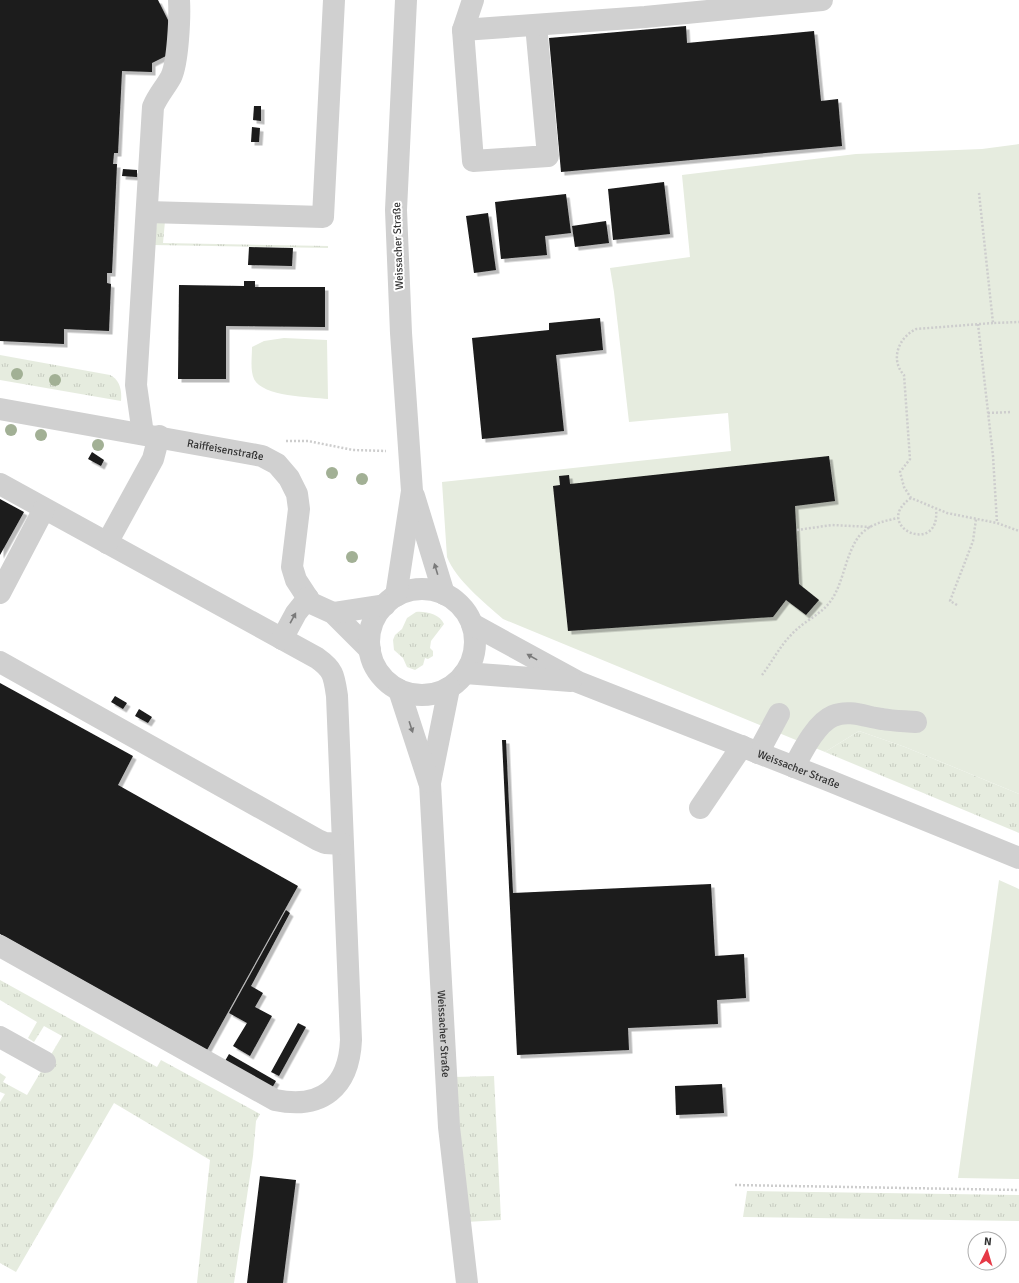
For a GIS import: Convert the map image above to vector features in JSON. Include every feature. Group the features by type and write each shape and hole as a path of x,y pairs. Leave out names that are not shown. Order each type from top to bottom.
{"street":[{"path":"107,543 153,459 151,435 136,385 153,106 157,96 171,76 175,61 179,0"},
{"path":"147,212 323,217 334,0"},
{"name":"Weissacher Straße","path":"391,601 412,491 401,333 396,210 406,0"},
{"path":"473,0 463,30 473,161 548,156 536,25"},
{"path":"463,30 822,0"},
{"name":"Raiffeisenstraße","path":"0,409 262,456 277,464 289,478 297,494 299,509 292,567 296,580 311,603 333,613 370,650"},
{"path":"0,484 282,639 325,664 331,670 334,677 336,696 351,1040 350,1058 346,1072 336,1087 324,1097 307,1102 290,1103 275,1100 0,946"},
{"name":"Weissacher Straße","path":"412,491 444,594"},
{"path":"0,593 44,509"},
{"name":"Weissacher Straße","path":"423,590 444,594 461,606 472,624 475,638 474,653 466,673 450,688 438,693 425,695 412,694 399,690 382,676 374,664 370,650 371,629 377,616 391,601 409,591 423,590"},
{"path":"282,639 296,613 308,598"},
{"path":"333,613 391,601"},
{"name":"Weissacher Straße","path":"472,624 578,682 1019,858"},
{"path":"0,662 318,840 325,843 343,844"},
{"name":"Weissacher Straße","path":"466,673 578,682"},
{"name":"Weissacher Straße","path":"450,688 430,783 449,1127 466,1283"},
{"name":"Weissacher Straße","path":"399,690 430,783"},
{"path":"794,767 803,748 817,731 833,716 854,713 881,719 916,722"},
{"path":"700,808 779,714"},
{"path":"0,1037 45,1062"}],"path":[{"path":"979,194 993,323"},
{"path":"1019,322 916,329 909,333 897,351 897,362 904,375 910,439 910,459 900,472 904,487 911,498 947,513 996,523 1019,531"},
{"path":"978,324 993,456 996,523"},
{"path":"988,413 1011,412"},
{"path":"281,442 293,440 353,450 410,452"},
{"path":"911,498 903,504 898,518 901,526 906,531 915,535 925,534 933,528 937,519 936,509"},
{"path":"762,675 791,634 826,608 843,578 849,557 860,536 879,522 898,518"},
{"path":"957,606 950,601 973,541 976,519"},
{"path":"797,530 832,525 871,527"},
{"path":"735,1185 1019,1190"}],"green space":[{"path":"1019,144 1019,794 905,747 859,731 825,752 503,619 479,598 457,574 447,557 442,482 731,451 728,413 629,422 610,268 690,257 682,175 856,154 982,149"},
{"path":"165,221 163,243 328,246 328,248 153,245 157,222"},
{"path":"284,338 327,340 328,399 299,397 277,393 259,385 254,379 252,368 252,347 264,341"},
{"path":"0,355 110,375 120,386 121,401 0,380"},
{"path":"416,612 432,614 439,618 444,624 431,641 430,648 433,651 433,656 428,659 425,658 423,665 415,670 407,667 403,658 394,650 393,640 395,635 402,629 407,618"},
{"path":"859,731 905,747 1019,794 1019,833 825,752"},
{"path":"999,880 1019,889 1019,1179 958,1178"},
{"path":"0,980 157,1067 161,1060 260,1114 256,1121 253,1156 234,1283 197,1283 210,1160 114,1103 16,1272 0,1263 0,1102 5,1094 0,1092 0,1073 6,1077 3,1082 27,1095 62,1036 44,1026 34,1042 28,1038 37,1022 0,1000"},
{"path":"494,1076 501,1220 466,1222 454,1077"},
{"path":"747,1191 1019,1195 1019,1221 743,1217"}],"building":[{"path":"0,0 158,0 182,48 152,63 152,72 122,71 118,153 114,153 113,164 117,164 112,273 107,273 107,283 111,284 109,331 64,329 64,344 0,341"},
{"path":"686,26 687,43 814,31 821,101 838,99 842,146 561,172 549,38"},
{"path":"254,106 261,106 261,121 253,120"},
{"path":"252,127 260,128 259,142 251,142"},
{"path":"123,169 137,170 137,177 122,176"},
{"path":"664,182 670,234 613,240 608,189"},
{"path":"566,194 571,233 545,236 547,255 501,259 495,202"},
{"path":"488,213 496,270 474,273 466,216"},
{"path":"606,221 609,243 575,247 572,226"},
{"path":"249,247 293,248 292,266 248,265"},
{"path":"244,281 255,281 255,287 325,287 325,327 226,326 226,379 178,379 179,285 244,286"},
{"path":"600,318 603,350 556,355 564,431 482,439 472,338 549,330 549,323"},
{"path":"92,452 104,460 101,466 88,459"},
{"path":"829,456 835,501 795,506 799,584 819,600 806,615 786,600 773,617 568,631 553,486 560,485 559,476 569,475 570,484"},
{"path":"0,499 24,512 0,555"},
{"path":"0,683 133,756 118,785 298,886 207,1050 0,934"},
{"path":"115,696 127,703 123,709 111,702"},
{"path":"139,709 152,717 148,723 135,716"},
{"path":"502,740 506,740 513,893 711,884 715,956 744,954 746,998 717,1000 718,1024 628,1028 629,1050 517,1055"},
{"path":"286,910 290,913 251,986 263,993 255,1007 272,1016 250,1056 233,1046 247,1023 229,1013"},
{"path":"298,1023 306,1027 279,1076 271,1072"},
{"path":"229,1054 276,1081 272,1088 225,1061"},
{"path":"722,1084 724,1113 676,1115 675,1086"},
{"path":"260,1176 296,1180 283,1283 247,1283"}]}
